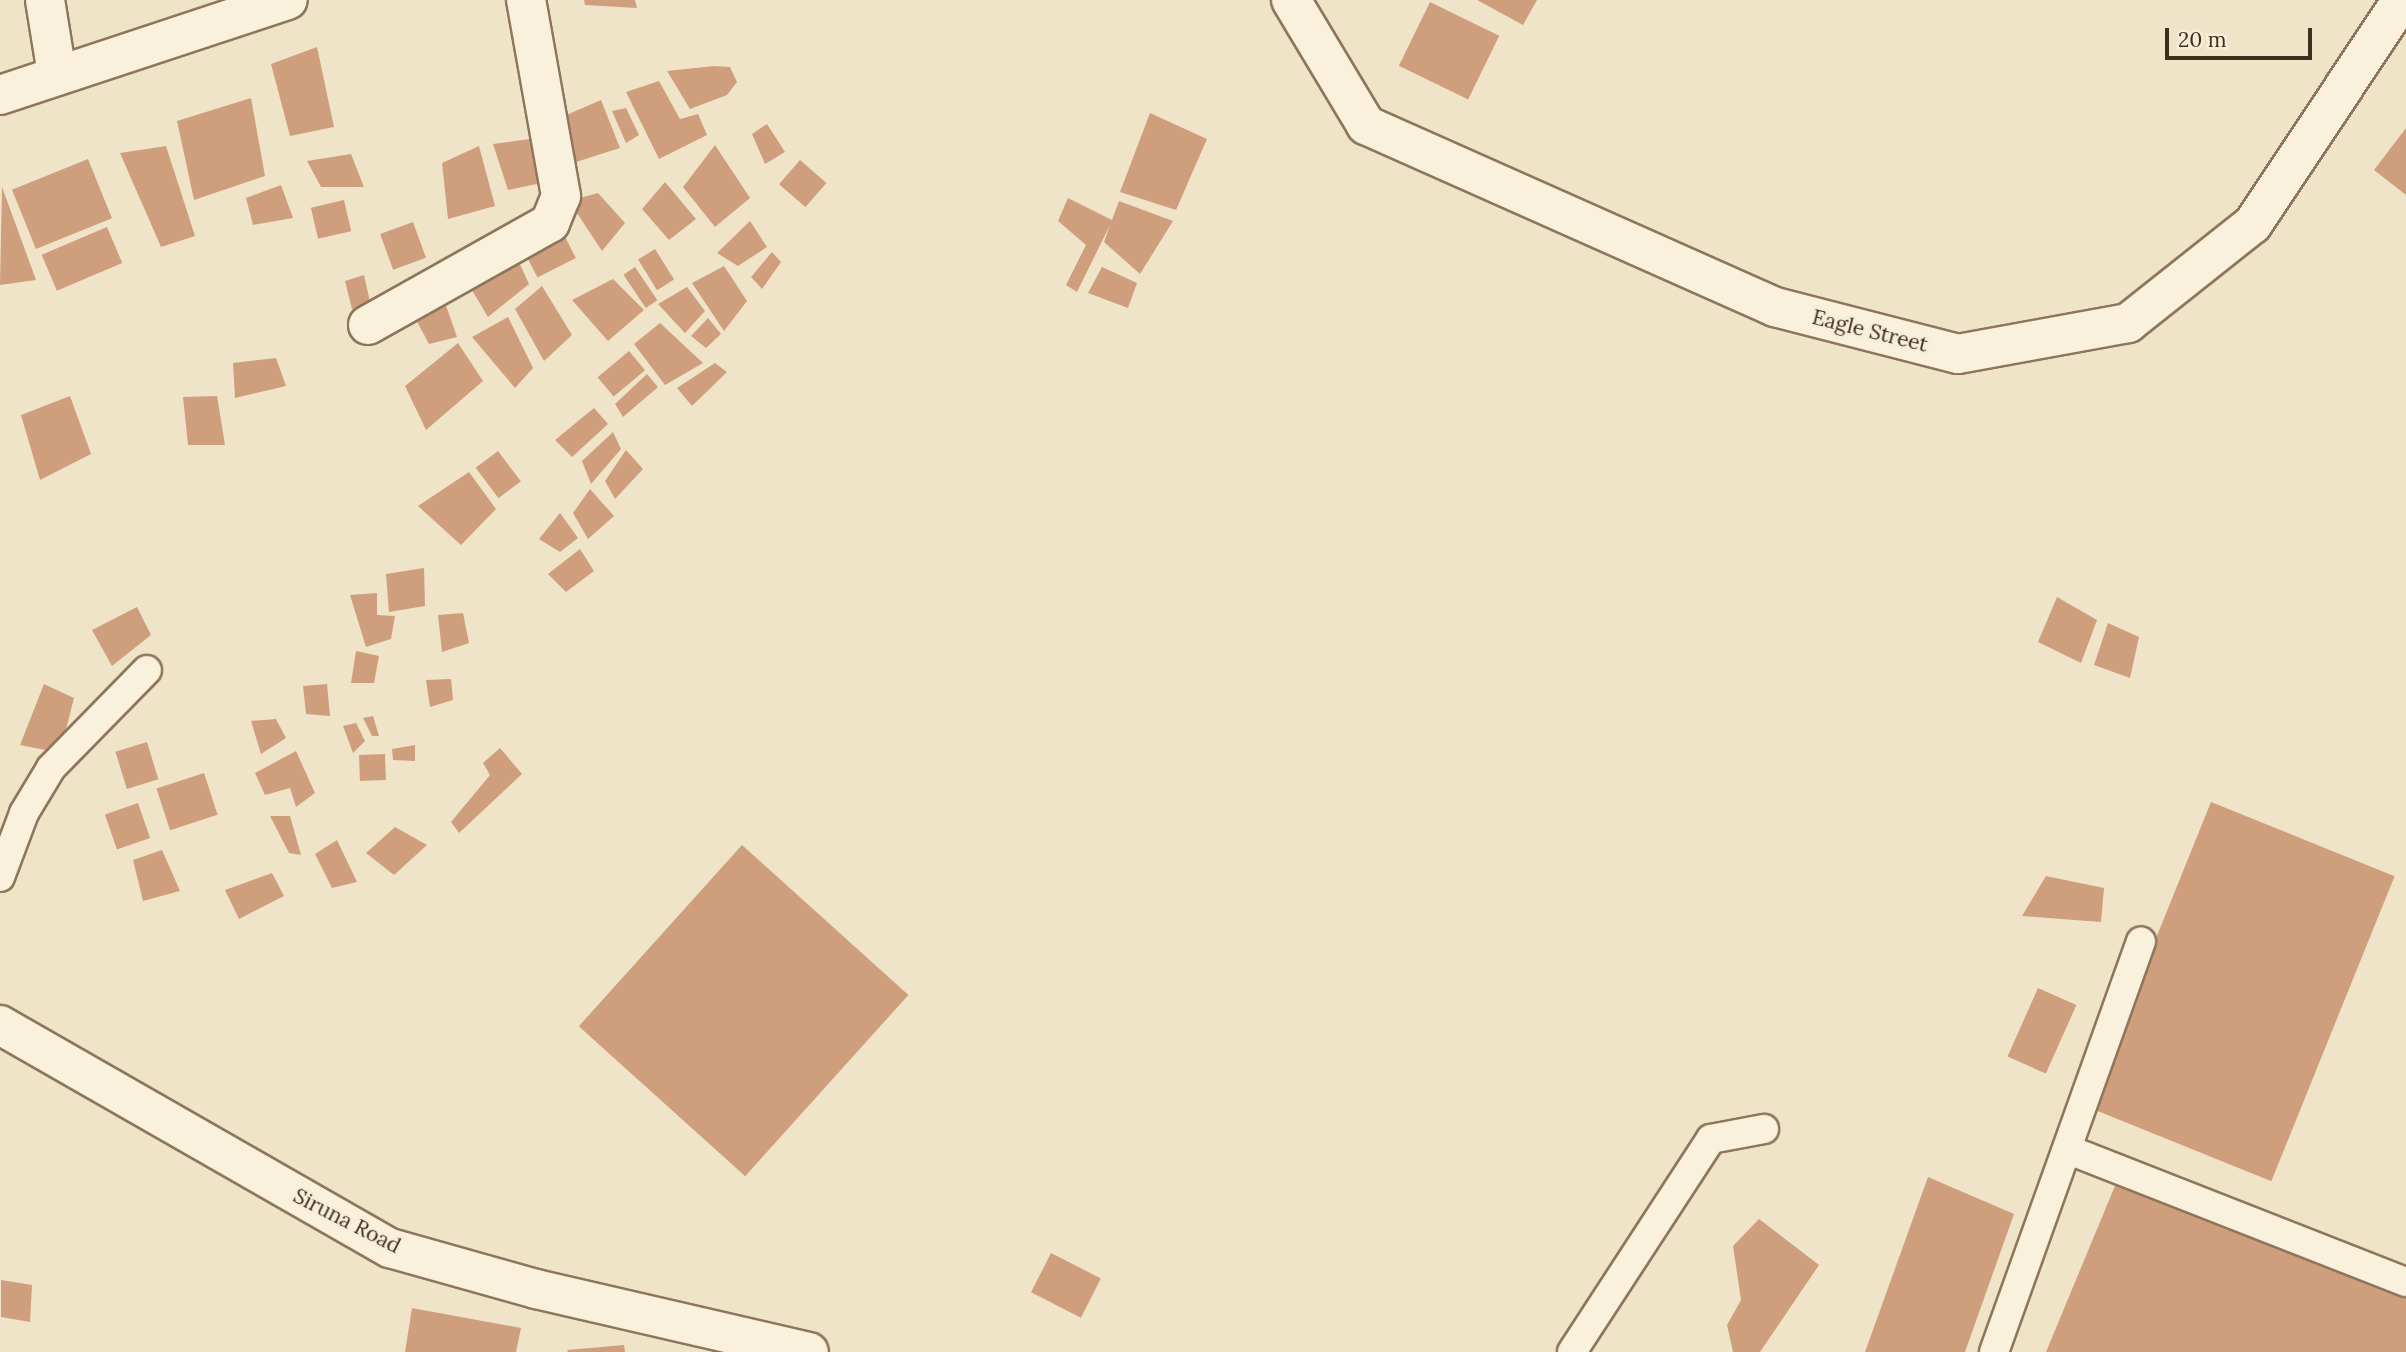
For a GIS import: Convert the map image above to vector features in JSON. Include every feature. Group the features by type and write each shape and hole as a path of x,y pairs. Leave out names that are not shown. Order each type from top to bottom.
{"street":[{"path":"45,0 57,74"},
{"path":"0,95 288,0"},
{"path":"368,324 550,223 561,196 526,0"},
{"name":"Eagle Street","path":"1291,0 1366,125 1775,307 1958,354 2129,323 2253,224 2402,0"},
{"name":"Siruna Road","path":"0,1024 390,1248 536,1289 809,1352"}],"lane":[{"path":"0,877 24,813 51,768 147,670"},
{"path":"1994,1352 2069,1150 2141,941"},
{"path":"1572,1352 1710,1139 1764,1129"},
{"path":"2069,1150 2406,1282"}],"building":[{"path":"584,0 635,0 637,8 585,5"},
{"path":"1477,0 1537,0 1523,25"},
{"path":"1430,2 1499,36 1468,100 1399,66"},
{"path":"317,47 334,127 290,136 271,64"},
{"path":"730,67 737,82 727,95 690,109 667,71"},
{"path":"659,81 680,119 698,114 707,135 659,159 626,92"},
{"path":"251,98 265,176 194,200 177,121"},
{"path":"601,100 620,148 576,162 564,116"},
{"path":"626,108 639,135 626,143 612,111"},
{"path":"1150,113 1207,139 1176,210 1120,192"},
{"path":"767,124 785,152 765,164 752,134"},
{"path":"2406,128 2406,195 2374,170"},
{"path":"537,138 547,182 508,190 493,144"},
{"path":"715,145 750,198 715,227 683,187"},
{"path":"166,146 195,236 161,247 120,153"},
{"path":"479,146 495,206 448,219 442,163"},
{"path":"351,154 364,187 321,187 307,161"},
{"path":"88,159 112,218 36,249 12,190"},
{"path":"800,160 826,183 805,207 779,184"},
{"path":"665,182 696,219 669,240 642,209"},
{"path":"281,185 293,218 253,225 246,198"},
{"path":"2,187 36,280 0,285"},
{"path":"598,193 625,223 602,251 569,201"},
{"path":"1068,198 1112,220 1119,201 1173,221 1140,274 1104,242 1110,225 1077,292 1066,285 1086,245 1058,221"},
{"path":"344,200 351,231 318,239 311,208"},
{"path":"750,221 767,247 738,266 717,253"},
{"path":"413,222 426,258 393,270 380,234"},
{"path":"559,225 576,258 537,277 521,245"},
{"path":"107,227 122,263 57,291 42,255"},
{"path":"513,249 529,284 488,317 461,272"},
{"path":"655,249 674,280 657,290 638,260"},
{"path":"772,252 781,262 762,289 751,277"},
{"path":"724,266 747,301 724,331 692,283"},
{"path":"635,267 657,300 646,308 623,275"},
{"path":"1102,267 1137,283 1128,308 1088,293"},
{"path":"364,275 370,302 352,309 345,281"},
{"path":"613,279 644,310 608,341 572,300"},
{"path":"542,286 572,335 544,361 515,309"},
{"path":"687,287 705,311 685,333 658,304"},
{"path":"442,294 457,337 429,344 413,314"},
{"path":"508,317 533,368 515,388 472,337"},
{"path":"708,318 721,334 706,348 691,336"},
{"path":"660,323 703,363 665,385 634,344"},
{"path":"458,343 483,381 426,430 405,386"},
{"path":"629,351 645,370 614,397 598,377"},
{"path":"276,358 286,386 235,398 233,363"},
{"path":"715,363 727,372 692,406 677,388"},
{"path":"647,374 658,387 623,417 615,404"},
{"path":"70,396 91,454 40,480 21,415"},
{"path":"217,396 225,445 188,445 183,397"},
{"path":"594,408 608,424 572,457 555,440"},
{"path":"613,432 621,449 591,484 582,461"},
{"path":"626,450 643,469 615,499 605,481"},
{"path":"498,451 521,481 499,498 476,468"},
{"path":"469,472 496,509 461,545 418,506"},
{"path":"590,489 614,516 588,539 573,513"},
{"path":"560,513 578,538 560,552 539,539"},
{"path":"580,549 594,571 566,592 548,574"},
{"path":"424,568 425,606 389,612 386,574"},
{"path":"377,593 377,615 395,616 391,639 366,647 350,595"},
{"path":"2057,597 2097,620 2081,663 2038,642"},
{"path":"137,607 151,635 112,666 92,630"},
{"path":"463,613 469,643 442,652 438,615"},
{"path":"2108,623 2139,637 2130,678 2094,665"},
{"path":"356,651 379,656 374,683 351,683"},
{"path":"451,679 453,700 430,707 426,680"},
{"path":"44,684 74,698 60,753 20,745"},
{"path":"327,684 330,716 306,714 303,686"},
{"path":"373,716 379,736 372,736 363,718"},
{"path":"276,719 286,738 261,754 251,721"},
{"path":"356,723 365,741 353,753 343,726"},
{"path":"147,742 158,779 127,789 115,752"},
{"path":"415,745 415,761 393,760 392,749"},
{"path":"500,748 522,774 459,833 451,822 490,775 483,763"},
{"path":"296,751 315,793 296,807 290,788 265,795 255,773"},
{"path":"385,754 386,780 360,781 359,755"},
{"path":"204,773 218,815 170,830 156,788"},
{"path":"2211,802 2395,876 2271,1181 2088,1107"},
{"path":"138,803 150,838 117,849 105,814"},
{"path":"270,816 290,816 301,855 289,853"},
{"path":"395,827 427,845 394,875 366,853"},
{"path":"337,840 357,882 332,888 315,854"},
{"path":"742,845 908,995 745,1176 579,1026"},
{"path":"162,850 180,891 143,901 133,860"},
{"path":"272,873 284,896 239,919 225,890"},
{"path":"2046,876 2104,888 2101,922 2022,916"},
{"path":"2038,988 2076,1005 2046,1074 2007,1057"},
{"path":"1928,1177 2014,1214 1965,1352 1865,1352"},
{"path":"2117,1181 2406,1295 2406,1352 2046,1352"},
{"path":"1759,1219 1819,1265 1760,1352 1733,1352 1727,1325 1741,1300 1733,1246"},
{"path":"1051,1253 1101,1278 1081,1318 1031,1292"},
{"path":"1,1280 32,1285 30,1322 1,1317"},
{"path":"412,1308 521,1328 516,1352 405,1352"},
{"path":"624,1345 625,1352 567,1350"}]}
